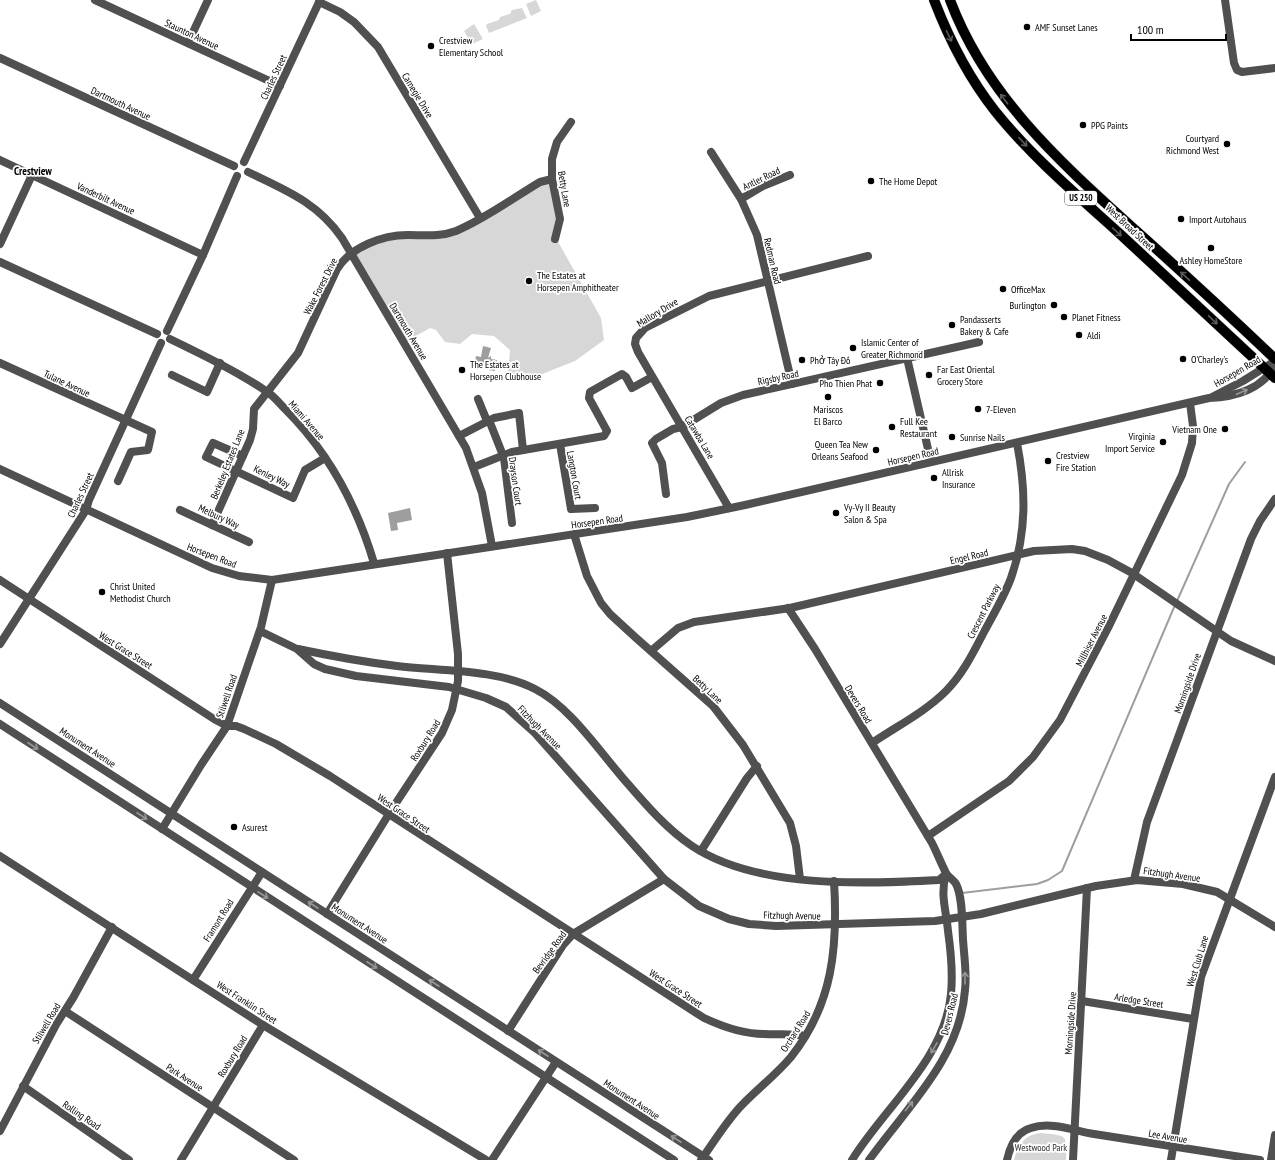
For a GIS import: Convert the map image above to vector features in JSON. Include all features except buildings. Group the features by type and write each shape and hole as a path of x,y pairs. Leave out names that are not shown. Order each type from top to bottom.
{"main road":[{"name":"West Broad Street","path":"934,0 961,58 992,106 1030,149 1070,188 1270,373"},
{"name":"West Broad Street","path":"950,0 969,44 1000,93 1028,128 1275,361"},
{"path":"1070,188 1080,178"}],"street":[{"name":"Staunton Avenue","path":"96,0 280,86"},
{"path":"188,43 208,0"},
{"path":"1225,0 1234,63 1237,70 1242,72 1275,68"},
{"name":"Charles Street","path":"244,162 319,1"},
{"name":"Carnegie Drive","path":"319,1 340,12 354,22 378,47 480,218"},
{"name":"Dartmouth Avenue","path":"0,58 234,166"},
{"name":"Betty Lane","path":"555,239 560,219 551,168 554,151 561,134 571,122"},
{"name":"Redman Road","path":"711,152 741,199 757,235 792,384"},
{"name":"Vanderbilt Avenue","path":"0,160 203,255"},
{"path":"244,162 248,167 248,172 243,176 237,176 234,172 234,166 237,163 244,162"},
{"name":"Dartmouth Avenue","path":"248,172 290,192 313,206 335,228 352,254 459,436 474,467 482,493 492,546"},
{"path":"0,244 32,175"},
{"name":"Antler Road","path":"741,199 763,186 790,175"},
{"path":"167,331 203,255 237,176"},
{"name":"Wake Forest Drive","path":"268,391 298,353 337,270 344,260 352,254 382,238 444,234 466,226 540,182 552,179"},
{"name":"Mallory Drive","path":"652,377 635,344 636,338 645,328 709,296 868,256"},
{"path":"0,262 158,334"},
{"path":"158,334 160,331 167,331"},
{"path":"158,334 157,338 161,343 168,343 170,335 167,331"},
{"name":"Miami Avenue","path":"170,339 220,363 268,391 304,429 325,458 353,504 374,563"},
{"name":"Rigsby Road","path":"666,494 662,463 652,443 673,429 682,428 711,408 730,399 762,390 979,342"},
{"name":"Charles Street","path":"0,644 86,510 89,500 161,343"},
{"path":"907,358 931,462"},
{"name":"Horsepen Road","path":"0,469 212,568 239,576 272,580 374,563 655,522 729,508 1209,398 1243,381 1270,373 1275,361"},
{"path":"172,375 207,392 220,363"},
{"name":"Tulane Avenue","path":"0,364 126,422 152,432 148,450 131,452 118,482"},
{"path":"474,467 503,455 523,450 600,438 607,431 589,398 590,392 622,374 626,377 632,388 652,377"},
{"name":"Catawba Lane","path":"652,377 729,508"},
{"name":"Berkeley Estates Lane","path":"212,524 252,433 254,409 268,391"},
{"name":"Drayson Court","path":"478,399 503,455 512,523"},
{"name":"Millhiser Avenue","path":"928,836 996,791 1021,770 1052,732 1069,705 1172,498 1190,453 1193,430 1190,403"},
{"path":"459,436 497,417 519,413 523,450"},
{"path":"237,470 206,457 213,442 243,456"},
{"name":"Crescent Parkway","path":"872,743 932,704 954,682 967,664 1001,600 1011,579 1018,554 1025,498 1023,472 1018,443"},
{"name":"Langton Court","path":"560,444 571,509 595,508"},
{"name":"Kenley Way","path":"237,470 293,498 305,470 325,458"},
{"name":"Morningside Drive","path":"1134,880 1147,822 1217,631 1256,528 1265,511 1275,499"},
{"name":"Melbury Way","path":"180,510 249,542"},
{"name":"Betty Lane","path":"574,534 587,576 601,603 610,614 723,718 757,766 790,823 796,846 800,879"},
{"name":"Engel Road","path":"651,651 669,634 685,624 724,616 788,608 1018,554 1034,551 1072,549 1085,551 1108,560 1134,575 1241,647 1275,661"},
{"name":"Roxbury Road","path":"327,914 388,815 442,733 452,710 457,689 458,672 456,630 447,553"},
{"name":"West Grace Street","path":"0,580 227,726 236,726 276,744 691,1011 723,1027 747,1033 794,1034 805,1036"},
{"name":"Stilwell Road","path":"162,829 227,726 260,631 272,580"},
{"name":"Devers Road","path":"788,608 816,649 928,836 943,862 946,874 956,885 961,917 965,990 959,1026 950,1049 940,1066 870,1160"},
{"name":"Fitzhugh Avenue","path":"260,631 297,649 314,664 334,672 457,689 499,703 523,721 664,879 699,906 729,919 749,924 776,926 835,926 947,920 1087,888 1134,880 1183,884 1217,892 1275,927"},
{"name":"Fitzhugh Avenue","path":"297,649 374,663 506,678 520,682 545,694 564,710 663,822 677,835 701,851 729,863 763,874 800,879 834,881 939,880 946,874"},
{"name":"Monument Avenue","path":"0,703 704,1159"},
{"path":"0,724 674,1160"},
{"path":"701,851 747,778 757,766"},
{"name":"West Club Lane","path":"1171,1160 1193,1019 1201,978 1229,898 1275,777"},
{"name":"West Franklin Street","path":"0,856 263,1025 486,1160"},
{"name":"Framont Road","path":"193,980 262,872"},
{"name":"Devers Road","path":"852,1160 925,1062 938,1041 945,1021 951,995 952,976 947,920 942,888 946,874"},
{"name":"Bevridge Road","path":"508,1031 563,945 573,934 664,879"},
{"name":"Orchard Road","path":"704,1159 730,1119 790,1058 814,1023 828,988 833,962 835,926 834,881"},
{"name":"Morningside Drive","path":"1073,1160 1087,888"},
{"name":"Stilwell Road","path":"0,1131 23,1086 112,927"},
{"name":"Arledge Street","path":"1082,1001 1193,1019"},
{"name":"Park Avenue","path":"65,1011 213,1108 283,1157 294,1160"},
{"name":"Roxbury Road","path":"182,1160 263,1025"},
{"path":"492,1160 556,1062"},
{"name":"Rolling Road","path":"23,1086 129,1160"},
{"path":"890,1108 901,1118"},
{"name":"Lee Avenue","path":"1007,1160 1013,1143 1019,1134 1028,1128 1040,1126 1074,1130 1260,1160"},
{"path":"1271,1160 1275,1135"}],"green space":[{"path":"536,0 541,11 531,16 526,4"},
{"path":"522,8 527,18 489,33 486,26 487,24 499,20 500,17 510,14 512,10"},
{"path":"474,24 483,39 472,44 464,31"},
{"path":"551,177 561,223 557,240 601,318 604,340 575,361 527,380 508,374 510,350 494,336 472,334 460,344 445,342 436,330 430,328 405,342 352,253 377,240 451,232"},
{"name":"Westwood Park","path":"1041,1133 1061,1136 1064,1138 1066,1145 1066,1160 1014,1160 1020,1145 1026,1138"}],"shaded area":[{"path":"483,346 491,348 488,358 491,356 491,359 497,360 495,371 489,370 490,364 475,361 476,356 481,357"},
{"path":"410,508 412,520 397,523 398,530 391,531 388,513"}],"waterway":[{"path":"1177,601 1229,484 1245,462"},
{"path":"962,893 1037,884 1048,880 1062,871 1175,605"}],"place":[{"name":"AMF Sunset Lanes","path":"1027,27"},
{"name":"Crestview Elementary School","path":"431,46"},
{"name":"PPG Paints","path":"1083,125"},
{"name":"Courtyard Richmond West","path":"1227,144"},
{"name":"The Home Depot","path":"871,181"},
{"name":"Import Autohaus","path":"1181,219"},
{"name":"Ashley HomeStore","path":"1211,248"},
{"name":"The Estates at Horsepen Amphitheater","path":"529,281"},
{"name":"OfficeMax","path":"1003,289"},
{"name":"Burlington","path":"1054,305"},
{"name":"Planet Fitness","path":"1064,317"},
{"name":"Pandasserts Bakery & Cafe","path":"952,325"},
{"name":"Aldi","path":"1079,335"},
{"name":"Islamic Center of Greater Richmond","path":"853,348"},
{"name":"O'Charley's","path":"1183,359"},
{"name":"Phở Tây Đô","path":"802,360"},
{"name":"The Estates at Horsepen Clubhouse","path":"462,370"},
{"name":"Far East Oriental Grocery Store","path":"929,375"},
{"name":"Pho Thien Phat","path":"880,383"},
{"name":"Mariscos El Barco","path":"828,397"},
{"name":"7-Eleven","path":"978,409"},
{"name":"Full Kee Restaurant","path":"892,427"},
{"name":"Vietnam One","path":"1225,429"},
{"name":"Sunrise Nails","path":"952,437"},
{"name":"Virginia Import Service","path":"1163,442"},
{"name":"Queen Tea New Orleans Seafood","path":"876,450"},
{"name":"Crestview Fire Station","path":"1048,461"},
{"name":"Allrisk Insurance","path":"934,478"},
{"name":"Vy-Vy II Beauty Salon & Spa","path":"836,513"},
{"name":"Christ United Methodist Church","path":"102,592"},
{"name":"Asurest","path":"234,827"}],"district":[{"name":"Crestview","path":"33,171"}]}
